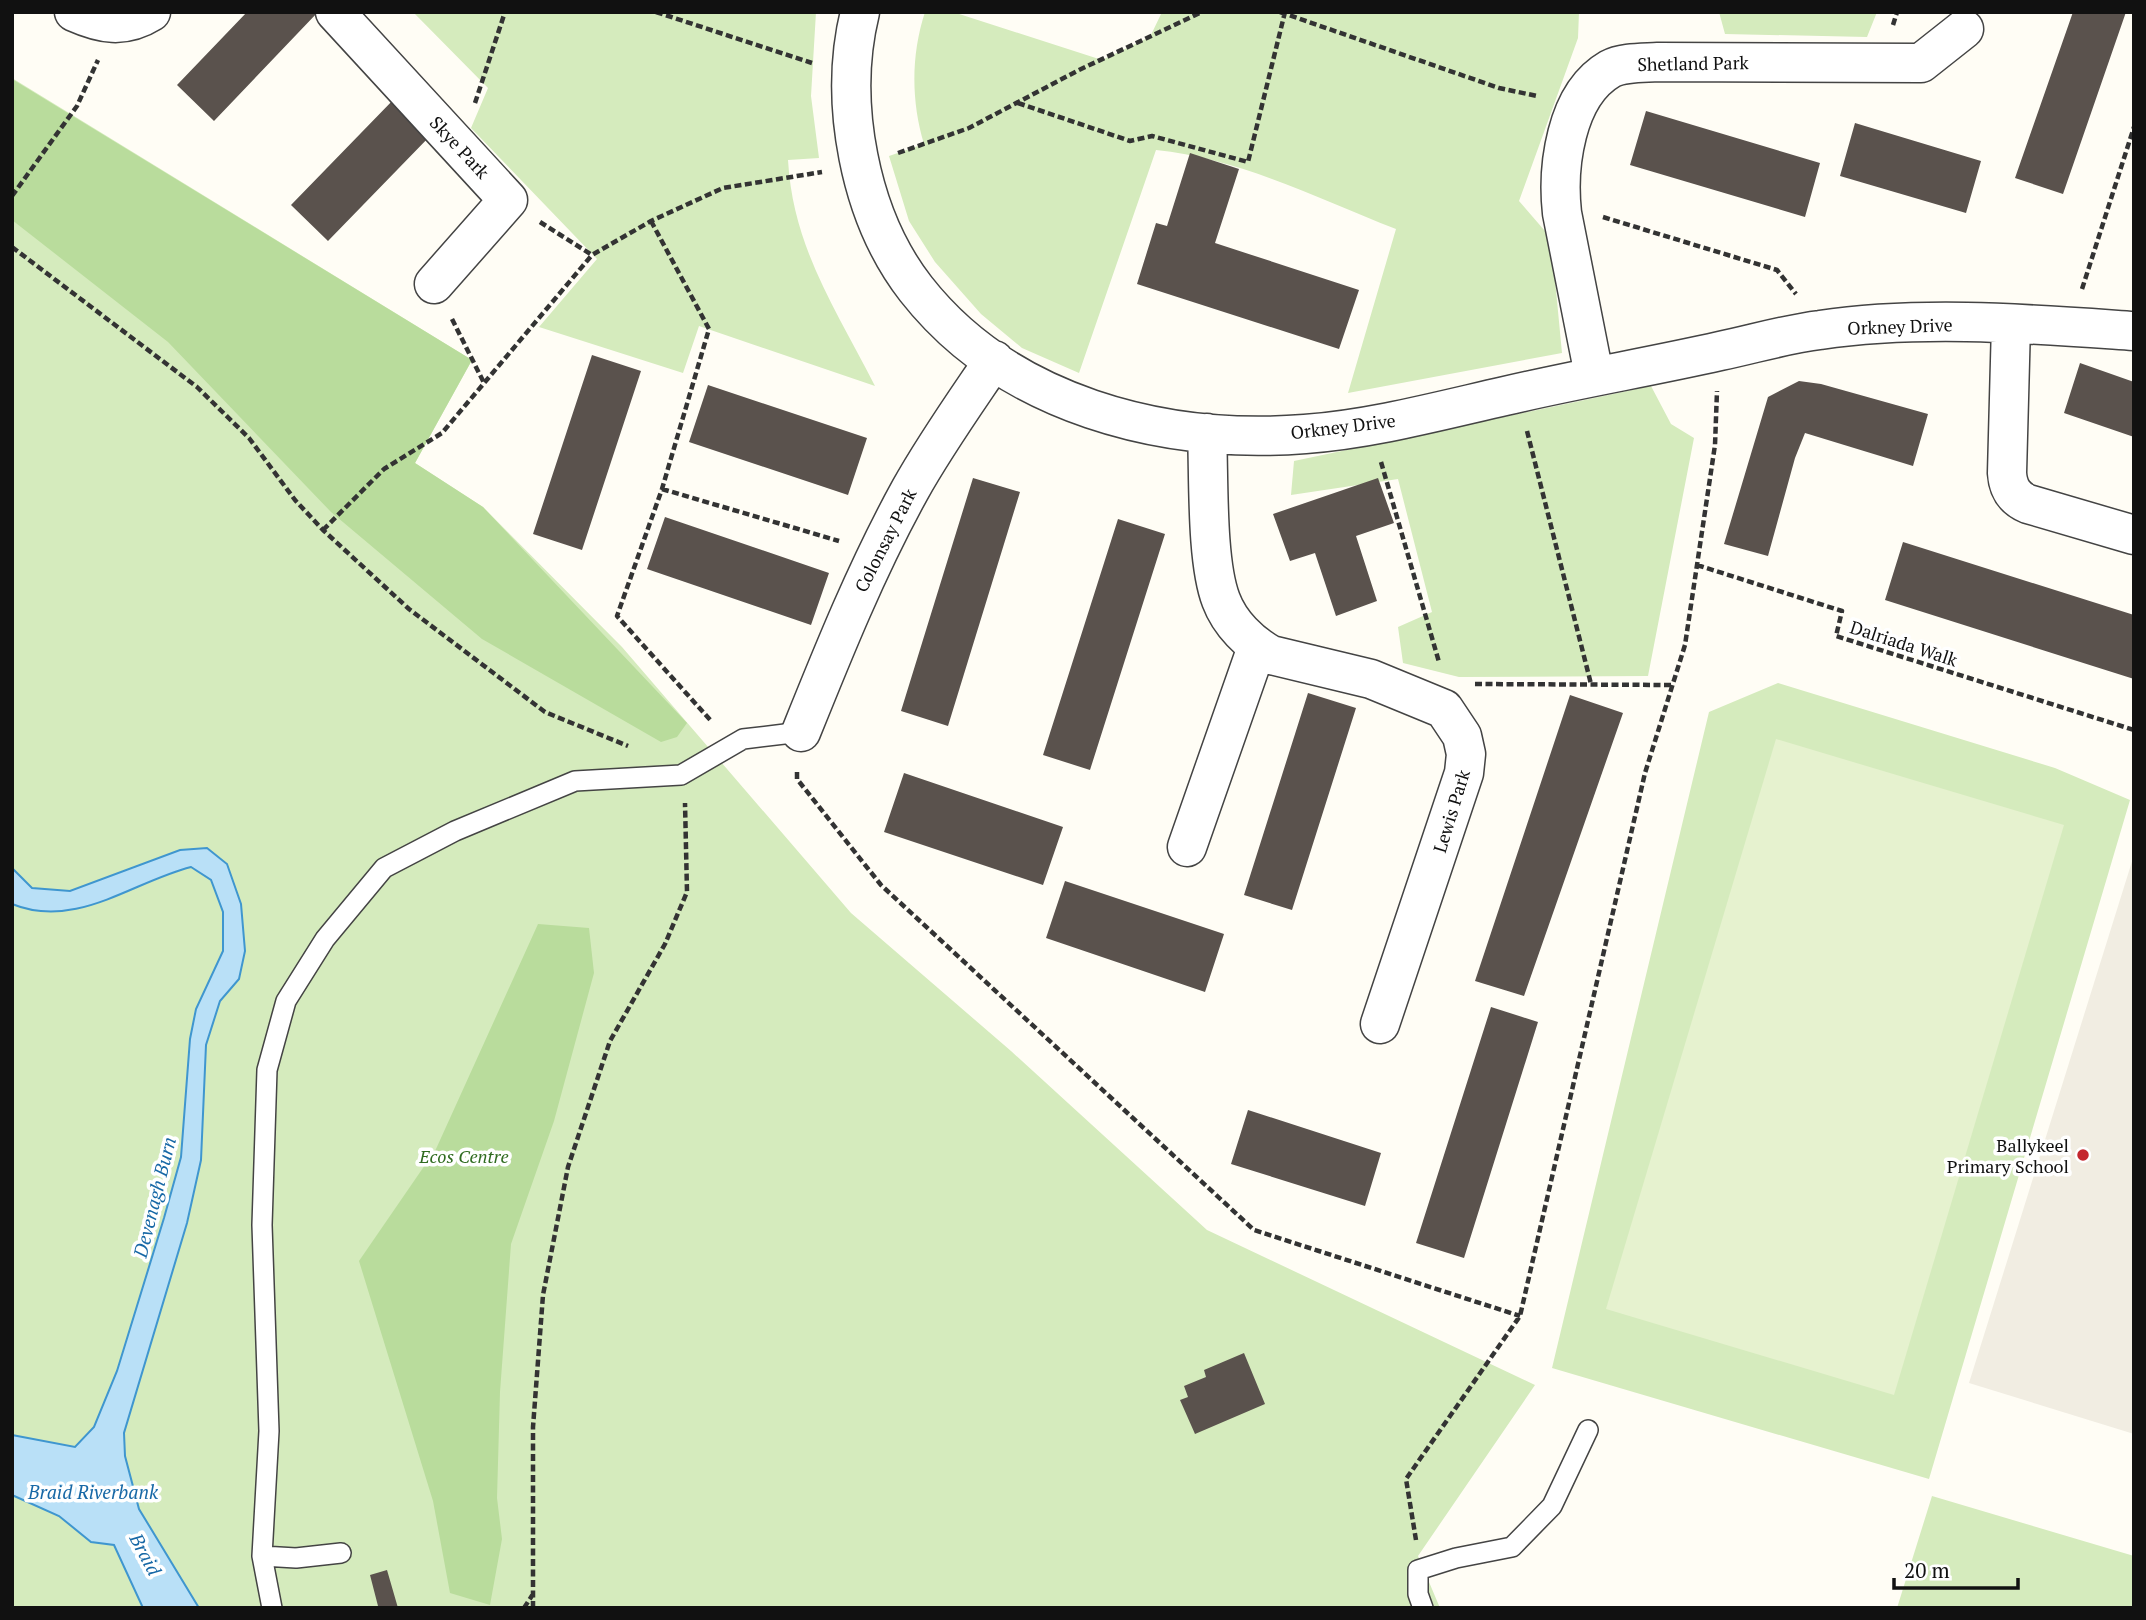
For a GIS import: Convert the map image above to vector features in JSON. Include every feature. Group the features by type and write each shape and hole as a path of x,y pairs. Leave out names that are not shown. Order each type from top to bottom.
{"street":[{"path":"74,12 115,24 132,21 151,12"},
{"name":"Skye Park","path":"335,12 508,200 434,284"},
{"name":"Orkney Drive","path":"860,12 853,76 855,124 865,180 878,222 909,281 933,310 994,360 1053,394 1085,408 1155,427 1207,433 1303,434 1370,425 1594,375 1824,329 1891,324 2011,324 2134,331"},
{"name":"Shetland Park","path":"1594,375 1560,200 1560,163 1578,106 1599,77 1620,66 1658,62 1921,63 1964,29"},
{"path":"2011,324 2007,473 2010,488 2024,502 2134,535"},
{"name":"Colonsay Park","path":"801,732 847,618 878,552 931,454 994,360"},
{"name":"Lewis Park","path":"1207,433 1217,589 1231,619 1257,647 1289,660 1440,695 1447,712 1460,731 1466,749 1466,766 1380,1024"},
{"path":"1187,847 1257,647"}],"lane":[{"path":"272,1608 262,1556 269,1431 262,1225 267,1070 286,1001 325,939 384,868 454,831 575,781 681,775 743,739 801,732"},
{"path":"1423,1608 1418,1594 1418,1570 1456,1558 1512,1547 1552,1506 1588,1430"},
{"path":"262,1556 296,1558 341,1553"}],"path":[{"path":"460,147 505,12"},
{"path":"656,12 853,76"},
{"path":"1018,103 1129,141 1152,136 1248,162 1283,13 1499,88 1578,106"},
{"path":"12,197 77,106 115,24"},
{"path":"2071,327 2134,127"},
{"path":"1560,200 1598,215 1777,270 1824,329"},
{"path":"651,221 709,328 662,488 617,615 733,745"},
{"path":"323,530 384,469 442,433 592,256"},
{"path":"434,284 484,383"},
{"path":"1418,1570 1415,1524 1406,1479 1520,1316 1645,774 1685,645 1715,445 1719,351"},
{"path":"1517,393 1591,684"},
{"path":"1370,425 1440,695 1500,682 1673,685"},
{"path":"662,488 878,552"},
{"name":"Dalriada Walk","path":"1697,565 1842,611 1836,636 2134,730"},
{"path":"801,732 797,779 880,885 1254,1230 1520,1316"},
{"path":"524,1608 533,1593"}],"green space":[{"path":"413,12 816,12 811,96 819,158 788,160 792,192 807,250 875,386 699,326 683,373 539,327 597,259 471,128 488,88"},
{"path":"925,12 953,12 1102,60 1150,37 1162,12 1579,12 1578,38 1519,201 1551,238 1562,353 1348,393 1396,229 1248,171 1187,154 1156,150 1079,373 1022,348 981,314 935,262 909,221 889,156 924,144 914,78 917,45"},
{"path":"1719,12 1877,12 1867,37 1725,34"},
{"name":"Ecos Centre","path":"12,78 472,360 415,463 483,507 622,647 851,913 1011,1051 1207,1230 1535,1385 1418,1556 1440,1608 12,1608"},
{"path":"12,79 472,360 415,463 483,507 687,723 677,737 661,742 482,639 331,512 168,342 12,220"},
{"path":"1651,386 1671,424 1694,438 1648,676 1459,677 1403,663 1398,627 1432,612 1398,479 1291,495 1294,461"},
{"path":"1778,683 2055,768 2130,800 1929,1479 1552,1368 1709,712"},
{"path":"1776,739 2064,825 1894,1395 1606,1309"},
{"path":"538,924 589,928 594,973 554,1121 511,1244 500,1392 497,1498 502,1539 490,1605 450,1593 433,1501 359,1261 436,1149"},
{"path":"1932,1496 2134,1556 2134,1608 1897,1608"}],"shaded area":[{"name":"Ballykeel Primary School","path":"2134,855 2134,1434 1969,1383"}],"water":[{"path":"207,848 227,864 241,904 245,951 239,979 220,1001 206,1045 201,1160 187,1223 124,1433 125,1456 139,1509 199,1608 143,1608 114,1545 91,1542 59,1516 12,1495 12,1435 75,1447 94,1427 117,1371 181,1157 190,1039 196,1009 223,951 223,912 211,880 191,867 103,901 59,911 36,910 12,904 12,868 32,888 70,891 180,850"}],"building":[{"path":"247,12 318,12 214,121 177,85"},
{"path":"2073,12 2126,12 2063,194 2015,178"},
{"path":"395,98 432,134 328,241 291,205"},
{"path":"1646,111 1820,163 1805,217 1630,165"},
{"path":"1855,123 1981,161 1966,213 1840,176"},
{"path":"1190,153 1239,169 1215,243 1359,290 1339,349 1137,284 1156,223 1167,226"},
{"path":"592,355 641,371 582,550 533,534"},
{"path":"2080,363 2134,382 2134,437 2064,413"},
{"path":"1799,381 1821,384 1928,414 1913,466 1805,433 1795,458 1768,556 1724,544 1768,397"},
{"path":"708,385 867,438 848,495 689,442"},
{"path":"973,478 1020,492 948,726 901,711"},
{"path":"1378,478 1394,523 1356,536 1377,601 1336,616 1315,553 1290,561 1273,514"},
{"path":"665,517 829,573 811,625 647,569"},
{"path":"1118,519 1165,534 1090,770 1043,755"},
{"path":"1903,542 2134,615 2134,679 1885,600"},
{"path":"1308,693 1356,708 1292,910 1244,895"},
{"path":"1570,695 1623,713 1524,996 1475,981"},
{"path":"904,773 1063,827 1043,885 884,832"},
{"path":"1065,881 1224,934 1205,992 1046,938"},
{"path":"1491,1007 1538,1022 1464,1258 1416,1243"},
{"path":"1248,1110 1381,1153 1365,1206 1231,1164"},
{"path":"1244,1353 1265,1404 1195,1434 1180,1400 1188,1397 1184,1386 1206,1377 1204,1370"},
{"path":"387,1570 398,1608 373,1608 378,1606 370,1575"}],"place":[{"name":"Ballykeel Primary School","path":"2083,1155"}],"water label":[{"name":"Devenagh Burn","path":"154,1197"},
{"name":"Braid Riverbank","path":"93,1491"},
{"name":"Braid","path":"146,1554"}]}
